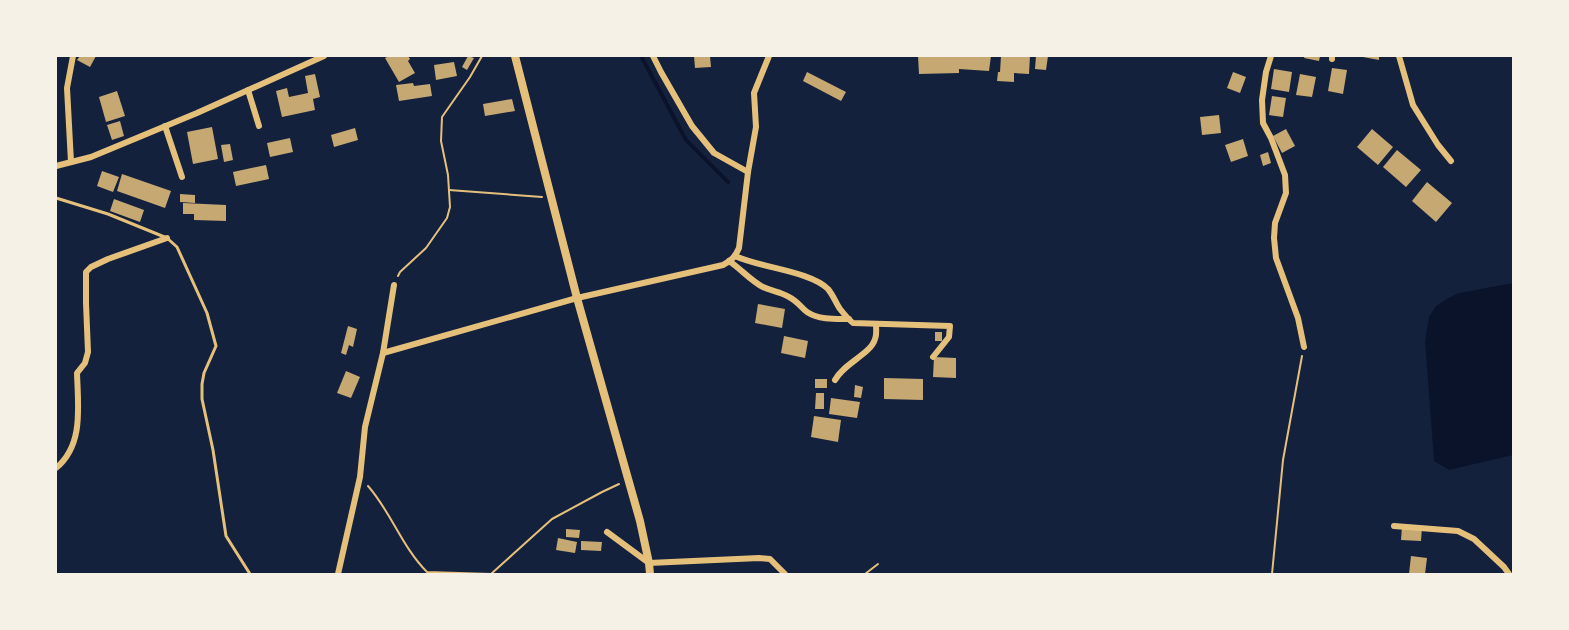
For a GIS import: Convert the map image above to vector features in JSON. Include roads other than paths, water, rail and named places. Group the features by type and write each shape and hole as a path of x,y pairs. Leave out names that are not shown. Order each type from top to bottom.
{"street":[{"path":"72,162 67,88 73,56"},
{"path":"56,166 91,157 324,56"},
{"path":"515,56 577,298 628,480 650,574"},
{"path":"653,56 692,126 714,153 748,172"},
{"path":"382,352 577,298 723,265 729,261 739,249 756,127 754,93 769,56"},
{"path":"1271,56 1262,100 1263,123 1285,175 1286,193 1275,223 1276,258 1298,318 1304,347"},
{"path":"1399,56 1413,105 1426,128 1451,161"},
{"path":"248,90 259,126"},
{"path":"165,126 182,177"},
{"path":"56,468 64,461 75,441 78,427 77,373 85,363 88,352 86,272 108,259 167,238"},
{"path":"735,256 814,280 827,288 839,308 853,323 950,326 949,337 933,357"},
{"path":"729,261 754,282 797,301 808,313 832,320 849,319"},
{"path":"338,574 360,477 365,427 394,285"},
{"path":"835,380 843,368 871,347 875,339 876,324"},
{"path":"1394,526 1458,531 1474,539 1509,574"},
{"path":"607,532 649,564 759,558 770,559 785,574"}],"lane":[{"path":"56,198 108,214 167,238 177,247 207,313 216,346 204,373 202,399 213,450 226,536 250,574"}],"water":[{"path":"1513,283 1513,455 1449,470 1434,461 1425,341 1429,317 1436,306 1459,293"}],"waterway":[{"path":"641,56 686,140 728,182"}]}
